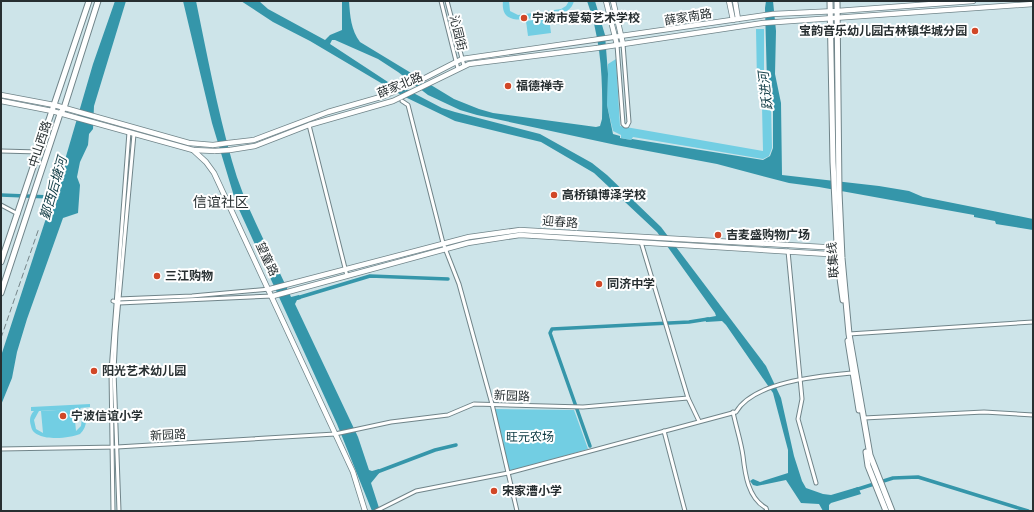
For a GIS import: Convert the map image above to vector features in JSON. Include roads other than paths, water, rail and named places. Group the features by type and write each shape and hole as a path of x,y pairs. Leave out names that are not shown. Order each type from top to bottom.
{"main road":[{"name":"中山西路","path":"1,262 89,1"},
{"name":"中山西路","path":"1,293 60,114 64,108 98,1"},
{"path":"606,1 617,45"},
{"path":"613,1 623,44"},
{"path":"729,1 733,20"},
{"path":"736,1 738,19"},
{"name":"联集线","path":"830,1 840,258 853,373 868,466 886,511"},
{"name":"联集线","path":"836,178 837,1"},
{"path":"830,11 974,1"},
{"path":"830,19 957,8 1033,4"},
{"name":"薛家南路","path":"616,38 763,15 830,11"},
{"name":"薛家南路","path":"617,45 764,23 830,19"},
{"name":"薛家北路","path":"64,108 198,144 228,144 254,140 328,112 391,94 462,59 535,47 616,38"},
{"name":"薛家北路","path":"193,150 230,150 269,142 309,126 400,100 464,66 617,45"},
{"path":"1,95 64,108"},
{"name":"望童路","path":"1,101 96,123 193,150 206,162 214,173 337,433 353,472 365,511"},
{"name":"迎春路","path":"270,289 443,243 469,237 520,230 839,248"},
{"name":"迎春路","path":"273,296 468,243 520,235 828,254 840,258"},
{"name":"联集线","path":"840,258 849,334 870,455 892,511"}],"street":[{"name":"沁园街","path":"441,1 458,69"},
{"name":"沁园街","path":"447,1 464,66"},
{"path":"617,45 623,124 628,126 629,122 623,44"},
{"path":"400,100 408,105 443,243 459,284 492,404 517,511"},
{"path":"309,126 347,276"},
{"path":"113,511 111,371 132,133"},
{"path":"1,152 39,152"},
{"path":"1,205 18,214"},
{"path":"641,242 664,323 688,398 699,421"},
{"path":"788,252 802,399 798,419 816,483"},
{"path":"118,299 208,295 270,289"},
{"path":"117,303 273,296"},
{"path":"117,303 114,371 119,511"},
{"path":"849,334 1033,322"},
{"path":"376,511 416,491 508,474 736,412 742,402 777,385 811,377 853,373"},
{"name":"新园路","path":"1,449 117,447 337,433 391,422 448,415 474,404 582,407 688,398"},
{"path":"733,412 743,456 743,465 750,488 760,504 766,508 767,511"},
{"path":"864,418 984,412 1033,415"},
{"path":"664,431 685,511"}],"waterway":[{"name":"鄞西后塘河","path":"1,195 50,197"},
{"path":"297,298 370,276 448,279"},
{"path":"590,446 550,333 552,329 689,322 708,319"},
{"path":"377,472 435,450 456,445"},
{"path":"855,490 893,478 918,477 1028,511"}],"railway":[{"path":"1,338 39,228"}],"place":[{"name":"宁波市爱菊艺术学校","path":"524,18"},
{"name":"宝韵音乐幼儿园古林镇华城分园","path":"975,31"},
{"name":"福德禅寺","path":"508,86"},
{"name":"高桥镇博泽学校","path":"554,195"},
{"name":"吉麦盛购物广场","path":"718,235"},
{"name":"三江购物","path":"157,276"},
{"name":"同济中学","path":"599,284"},
{"name":"阳光艺术幼儿园","path":"94,371"},
{"name":"宁波信谊小学","path":"63,416"},
{"name":"宋家漕小学","path":"494,491"}],"district":[{"name":"信谊社区","path":"221,202"}],"water label":[{"name":"跃进河","path":"765,91"}],"park label":[{"name":"旺元农场","path":"530,437"}]}
